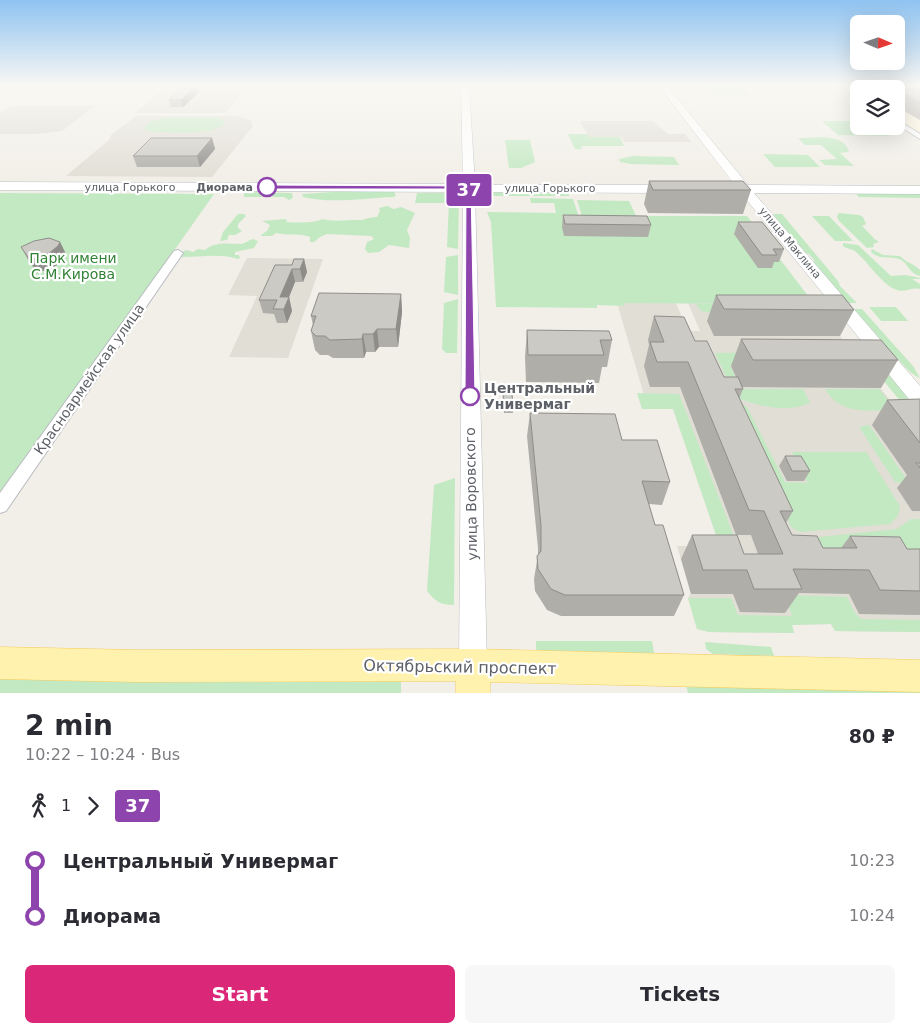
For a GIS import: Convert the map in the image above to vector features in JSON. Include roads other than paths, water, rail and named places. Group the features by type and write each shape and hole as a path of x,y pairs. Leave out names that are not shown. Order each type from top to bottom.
{"main road":[{"name":"Октябрьский проспект","path":"0,663 136,666 473,679 920,676"}],"street":[{"name":"улица Воровского","path":"466,117 469,187 473,679"},
{"name":"улица Маклина","path":"688,117 746,190 918,395"},
{"path":"905,127 920,137"},
{"name":"улица Горького","path":"0,186 681,189"},
{"path":"711,189 920,190"},
{"name":"Красноармейская улица","path":"0,506 178,253"}],"place":[{"name":"Диорама","path":"267,187"},
{"name":"Центральный Универмаг","path":"470,396"}],"park label":[{"name":"Парк имени С.М.Кирова","path":"73,266"}]}
